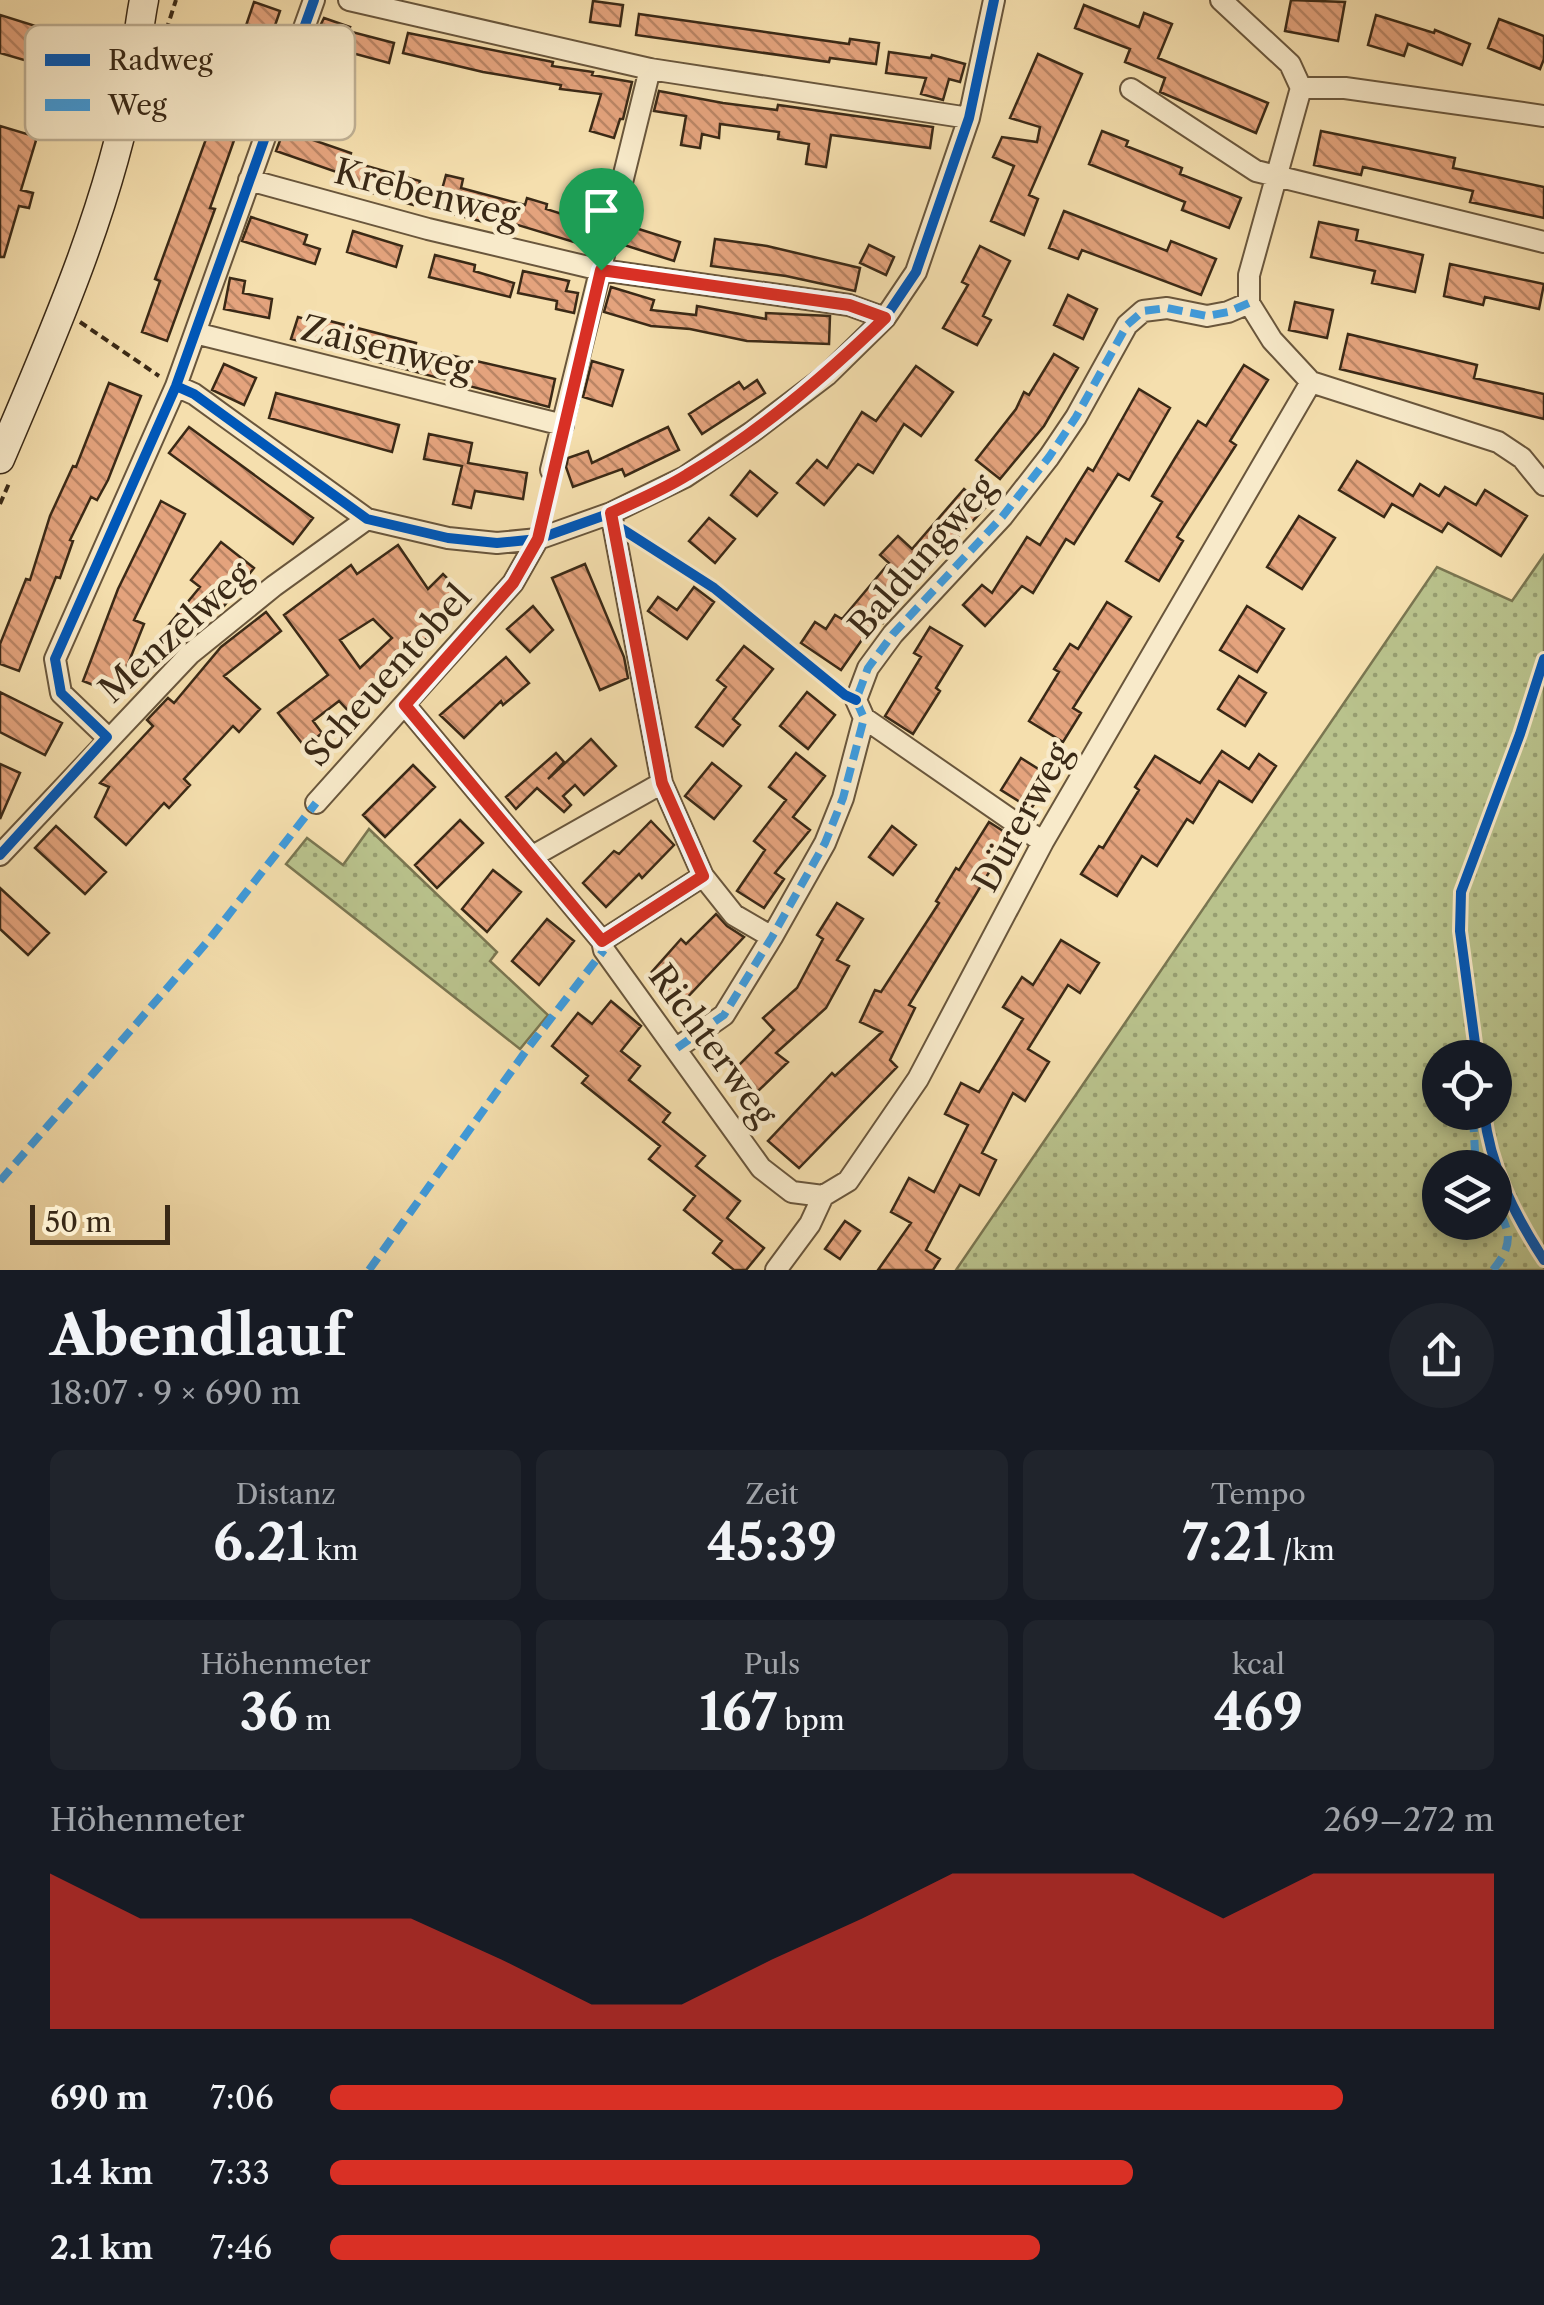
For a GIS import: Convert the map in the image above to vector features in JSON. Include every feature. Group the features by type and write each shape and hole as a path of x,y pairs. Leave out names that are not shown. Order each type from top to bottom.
{"main road":[{"path":"140,25 144,0"},
{"path":"154,25 160,0"},
{"path":"0,459 66,304 116,140"}],"street":[{"path":"305,25 314,0"},
{"path":"349,0 650,69 968,118"},
{"path":"176,386 194,394 367,519 448,538 497,543 538,539 611,513 685,477 752,432 826,375 885,318 916,272 968,118 994,0"},
{"path":"1221,0 1290,64 1301,88 1249,275 1248,303 1272,340 1311,382 1498,442 1522,458 1544,485"},
{"path":"552,470 650,69"},
{"path":"1301,88 1345,88 1544,116"},
{"path":"1130,89 1256,171 1544,242"},
{"path":"107,738 61,692 55,660 176,386 263,140"},
{"name":"Krebenweg","path":"249,180 428,230 601,270 849,305 885,318"},
{"name":"Baldungweg","path":"677,1048 724,1015 825,843 864,718 856,700 868,668 893,634 1002,517 1049,457 1076,417 1126,325 1143,311 1167,308 1207,316 1248,303"},
{"name":"Zaisenweg","path":"195,333 563,424"},
{"name":"Dürerweg","path":"776,1270 810,1224 823,1196 848,1182 918,1079 1043,842 1311,382"},
{"path":"611,513 662,783 703,876 734,915 772,937"},
{"name":"Menzelweg","path":"0,855 190,654 274,586 367,519"},
{"name":"Scheuentobel","path":"316,804 513,583 538,539"},
{"name":"Richterweg","path":"405,705 602,941 604,950 761,1168 792,1192 823,1196"},
{"path":"864,718 1043,842"},
{"path":"533,856 662,783"},
{"path":"602,941 703,876"}],"path":[{"path":"78,320 176,386"},
{"path":"538,539 552,470"}],"green space":[{"path":"1544,555 1544,1270 956,1270 1437,567 1512,601"},
{"path":"369,829 497,952 490,961 548,1015 520,1049 286,864 307,838 343,865"}],"building":[{"path":"1291,0 1345,2 1338,41 1285,31"},
{"path":"593,1 623,5 620,26 590,22"},
{"path":"254,2 280,11 275,25 246,25"},
{"path":"1084,5 1139,27 1144,13 1172,24 1158,58 1268,103 1256,133 1160,92 1165,78 1125,62 1130,49 1075,28"},
{"path":"639,14 849,44 850,39 879,43 876,64 830,58 829,62 636,35"},
{"path":"0,15 32,25 25,25 25,60 0,53"},
{"path":"1376,15 1434,33 1435,30 1470,44 1462,65 1408,44 1404,56 1368,45"},
{"path":"324,18 344,25 320,25"},
{"path":"1499,19 1544,36 1540,69 1488,48"},
{"path":"355,33 394,43 389,63 355,54"},
{"path":"408,33 632,82 623,119 614,138 590,131 601,94 560,89 561,85 403,53"},
{"path":"889,52 931,58 932,55 965,64 960,82 949,79 943,100 921,94 926,78 886,73"},
{"path":"1038,54 1082,74 1029,195 1038,199 1024,235 991,221 1014,166 993,157 1002,137 1037,142 1040,127 1010,118"},
{"path":"659,91 723,103 777,110 778,105 933,127 930,148 831,135 826,167 806,164 809,144 778,139 779,132 720,124 719,138 702,134 700,148 681,145 686,116 654,111"},
{"path":"0,126 25,133 25,140 36,140 21,190 33,193 29,208 19,206 4,257 0,257"},
{"path":"1102,131 1128,141 1126,146 1182,168 1180,174 1241,198 1229,228 1182,210 1185,202 1089,164"},
{"path":"1321,131 1455,158 1453,168 1544,187 1544,218 1470,202 1473,191 1363,167 1361,175 1314,165"},
{"path":"206,140 234,140 210,208 215,209 167,341 142,332 160,281 155,279"},
{"path":"280,140 313,140 351,153 349,161 420,181 413,205 352,187 354,178 276,151"},
{"path":"446,175 463,179 461,188 525,205 527,198 547,204 546,209 594,224 587,246 508,222 506,228 450,213 454,196 441,193"},
{"path":"1064,211 1167,251 1171,241 1216,259 1201,295 1082,250 1078,259 1049,248"},
{"path":"251,217 307,235 304,244 320,249 315,264 242,241"},
{"path":"1319,222 1358,230 1356,240 1423,255 1415,292 1372,283 1375,271 1311,257"},
{"path":"626,225 680,242 674,261 621,244"},
{"path":"353,231 402,246 396,267 347,252"},
{"path":"715,239 767,246 860,268 855,291 711,266"},
{"path":"869,245 894,257 886,275 860,263"},
{"path":"980,246 1010,261 983,316 991,320 977,345 943,328 968,285 962,282"},
{"path":"435,255 475,265 474,271 514,283 510,297 429,277"},
{"path":"1450,264 1544,284 1539,309 1485,297 1483,305 1444,296"},
{"path":"523,271 569,281 566,291 578,293 574,313 556,309 557,301 518,293"},
{"path":"230,278 245,281 243,293 272,299 269,318 224,309"},
{"path":"611,287 654,300 651,310 696,315 697,306 766,319 766,313 830,316 829,344 747,341 690,329 651,326 604,312"},
{"path":"1068,295 1097,309 1083,339 1054,325"},
{"path":"1295,302 1333,310 1327,338 1289,330"},
{"path":"312,312 327,317 326,320 416,343 415,347 555,379 549,407 291,339 298,317 309,320"},
{"path":"1348,334 1477,365 1474,378 1544,394 1544,419 1340,369"},
{"path":"1054,354 1078,368 1044,426 1000,479 976,460 1016,409 1024,392 1029,395"},
{"path":"592,361 623,370 612,406 583,397"},
{"path":"224,364 256,378 244,405 212,390"},
{"path":"1244,365 1268,380 1230,441 1236,445 1177,537 1183,541 1159,581 1126,561 1162,502 1152,496 1198,421 1206,426"},
{"path":"916,366 953,392 921,436 904,424 873,473 858,464 824,505 797,483 817,460 827,468 862,412 876,421"},
{"path":"757,380 765,393 702,434 689,414 739,382 744,389"},
{"path":"109,383 141,396 108,480 97,500 91,497 70,540 73,541 60,578 56,577 19,671 0,664 0,644 26,579 30,580 50,516 73,466 76,467"},
{"path":"1139,389 1170,408 1129,480 1118,474 1074,544 1066,539 1033,593 1022,586 985,626 963,605 982,585 992,593 1027,537 1040,545 1088,468 1093,471"},
{"path":"276,393 399,425 392,452 269,418"},
{"path":"189,427 313,518 293,544 169,453"},
{"path":"668,427 679,450 625,476 622,469 573,487 566,467 568,458 588,451 592,463"},
{"path":"429,434 472,443 468,463 527,473 523,499 475,491 471,508 453,504 462,466 424,459"},
{"path":"1357,461 1413,496 1420,484 1439,496 1445,487 1476,505 1485,490 1527,516 1501,556 1448,523 1442,532 1392,504 1384,517 1339,490"},
{"path":"750,471 777,493 757,516 731,495"},
{"path":"964,489 985,508 900,598 883,623 877,618 841,670 801,643 815,622 826,629 835,615 842,619 889,563 880,555 898,536 912,549"},
{"path":"161,501 185,514 134,620 144,624 116,694 83,681 118,589"},
{"path":"1299,516 1335,538 1302,589 1267,567"},
{"path":"709,518 735,539 715,563 689,541"},
{"path":"221,542 254,568 224,606 214,599 178,644 163,632 200,587 191,580"},
{"path":"398,545 428,589 443,574 467,598 395,670 399,674 354,717 339,701 313,721 322,733 305,747 278,713 328,675 284,615 351,565 357,574","holes":["373,619 392,638 360,668 340,640"]},
{"path":"585,564 624,657 628,678 600,690 552,578"},
{"path":"694,587 714,602 687,639 648,611 658,597 677,610"},
{"path":"1107,602 1131,617 1073,708 1081,713 1063,742 1029,721 1059,672 1054,669 1070,644 1078,649"},
{"path":"533,606 553,630 530,652 507,629"},
{"path":"1247,606 1284,629 1257,672 1220,650"},
{"path":"266,612 281,631 224,676 260,709 239,732 233,726 184,779 190,785 169,808 164,803 126,845 95,817 109,787 100,783 153,726 147,720 168,698 174,703 221,647"},
{"path":"930,627 962,646 913,734 885,716 921,657 914,653"},
{"path":"744,646 773,669 733,719 740,725 723,746 696,727 726,687 717,680"},
{"path":"506,657 529,683 503,705 501,701 464,738 440,715"},
{"path":"1239,676 1266,693 1245,726 1218,709"},
{"path":"0,692 62,723 45,755 0,732"},
{"path":"807,692 835,715 808,749 780,726"},
{"path":"591,739 616,766 584,795 575,785 563,796 571,805 564,812 537,788 516,809 506,797 556,753 564,762 548,779"},
{"path":"1222,751 1249,769 1259,754 1276,766 1252,802 1219,781 1193,823 1187,819 1157,866 1142,856 1117,896 1081,874 1099,846 1103,848 1155,756 1200,783"},
{"path":"796,753 825,776 793,817 810,830 775,873 784,879 764,908 737,891 765,850 754,841 786,800 769,787"},
{"path":"1021,758 1051,777 1031,809 1001,790"},
{"path":"712,763 741,786 714,819 685,796"},
{"path":"0,764 20,773 0,819"},
{"path":"413,765 435,787 385,837 363,815"},
{"path":"460,820 483,843 437,888 415,865"},
{"path":"651,821 674,845 606,907 583,883"},
{"path":"989,822 1014,838 909,1005 915,1008 890,1060 897,1067 799,1168 768,1141 832,1073 835,1076 882,1032 860,1022 875,990 881,992 939,903 936,901 956,868 959,870"},
{"path":"56,826 106,872 85,894 35,848"},
{"path":"892,826 916,845 893,875 869,857"},
{"path":"493,870 521,892 487,932 462,909"},
{"path":"0,888 49,933 28,955 0,929"},
{"path":"837,903 863,919 837,960 849,966 826,1008 776,1053 788,1062 757,1092 732,1072 774,1030 763,1018 797,988 823,939 817,935"},
{"path":"716,914 744,937 682,1003 650,974 681,939 686,944"},
{"path":"547,919 574,941 539,985 512,961"},
{"path":"1061,940 1099,963 1080,993 1068,985 1028,1049 1049,1062 1025,1101 1013,1093 982,1153 996,1160 979,1195 960,1185 926,1250 940,1259 933,1270 878,1270 911,1223 891,1212 909,1178 934,1192 968,1125 945,1114 961,1083 979,1092 1023,1019 1003,1007 1022,977 1033,985"},
{"path":"611,1001 641,1026 621,1051 640,1066 629,1080 670,1113 663,1122 705,1156 696,1166 740,1201 727,1218 764,1248 746,1270 734,1270 713,1253 722,1241 684,1210 695,1196 649,1159 660,1146 582,1083 588,1076 552,1046 578,1013 592,1024"},
{"path":"845,1221 860,1231 840,1259 825,1249"}],"marked path":[{"path":"677,1048 724,1015 825,843 843,798 864,718 856,700 868,668 893,634 1002,517 1049,457 1127,325 1143,311 1167,308 1207,316 1249,303"},
{"path":"0,1181 208,941 316,803"},
{"path":"369,1270 528,1048 604,950"},
{"path":"1474,1130 1475,1150"},
{"path":"1493,1270 1508,1240"}],"cycle path":[{"path":"305,25 314,0"},
{"path":"176,386 194,394 367,519 448,538 497,543 538,539 611,513 685,477 752,432 827,375 885,318 916,272 969,118 994,0"},
{"path":"0,855 107,737 61,693 55,659 176,386 264,140"},
{"path":"613,529 622,529 714,588 856,700"},
{"path":"1475,1040 1460,931 1461,892 1544,659"},
{"path":"1487,1130 1505,1189 1544,1260"}],"route":[{"path":"601,270 849,305 885,318 826,375 752,432 685,477 611,513 662,783 703,876 602,941 405,705 513,583 538,539 601,270"}]}
